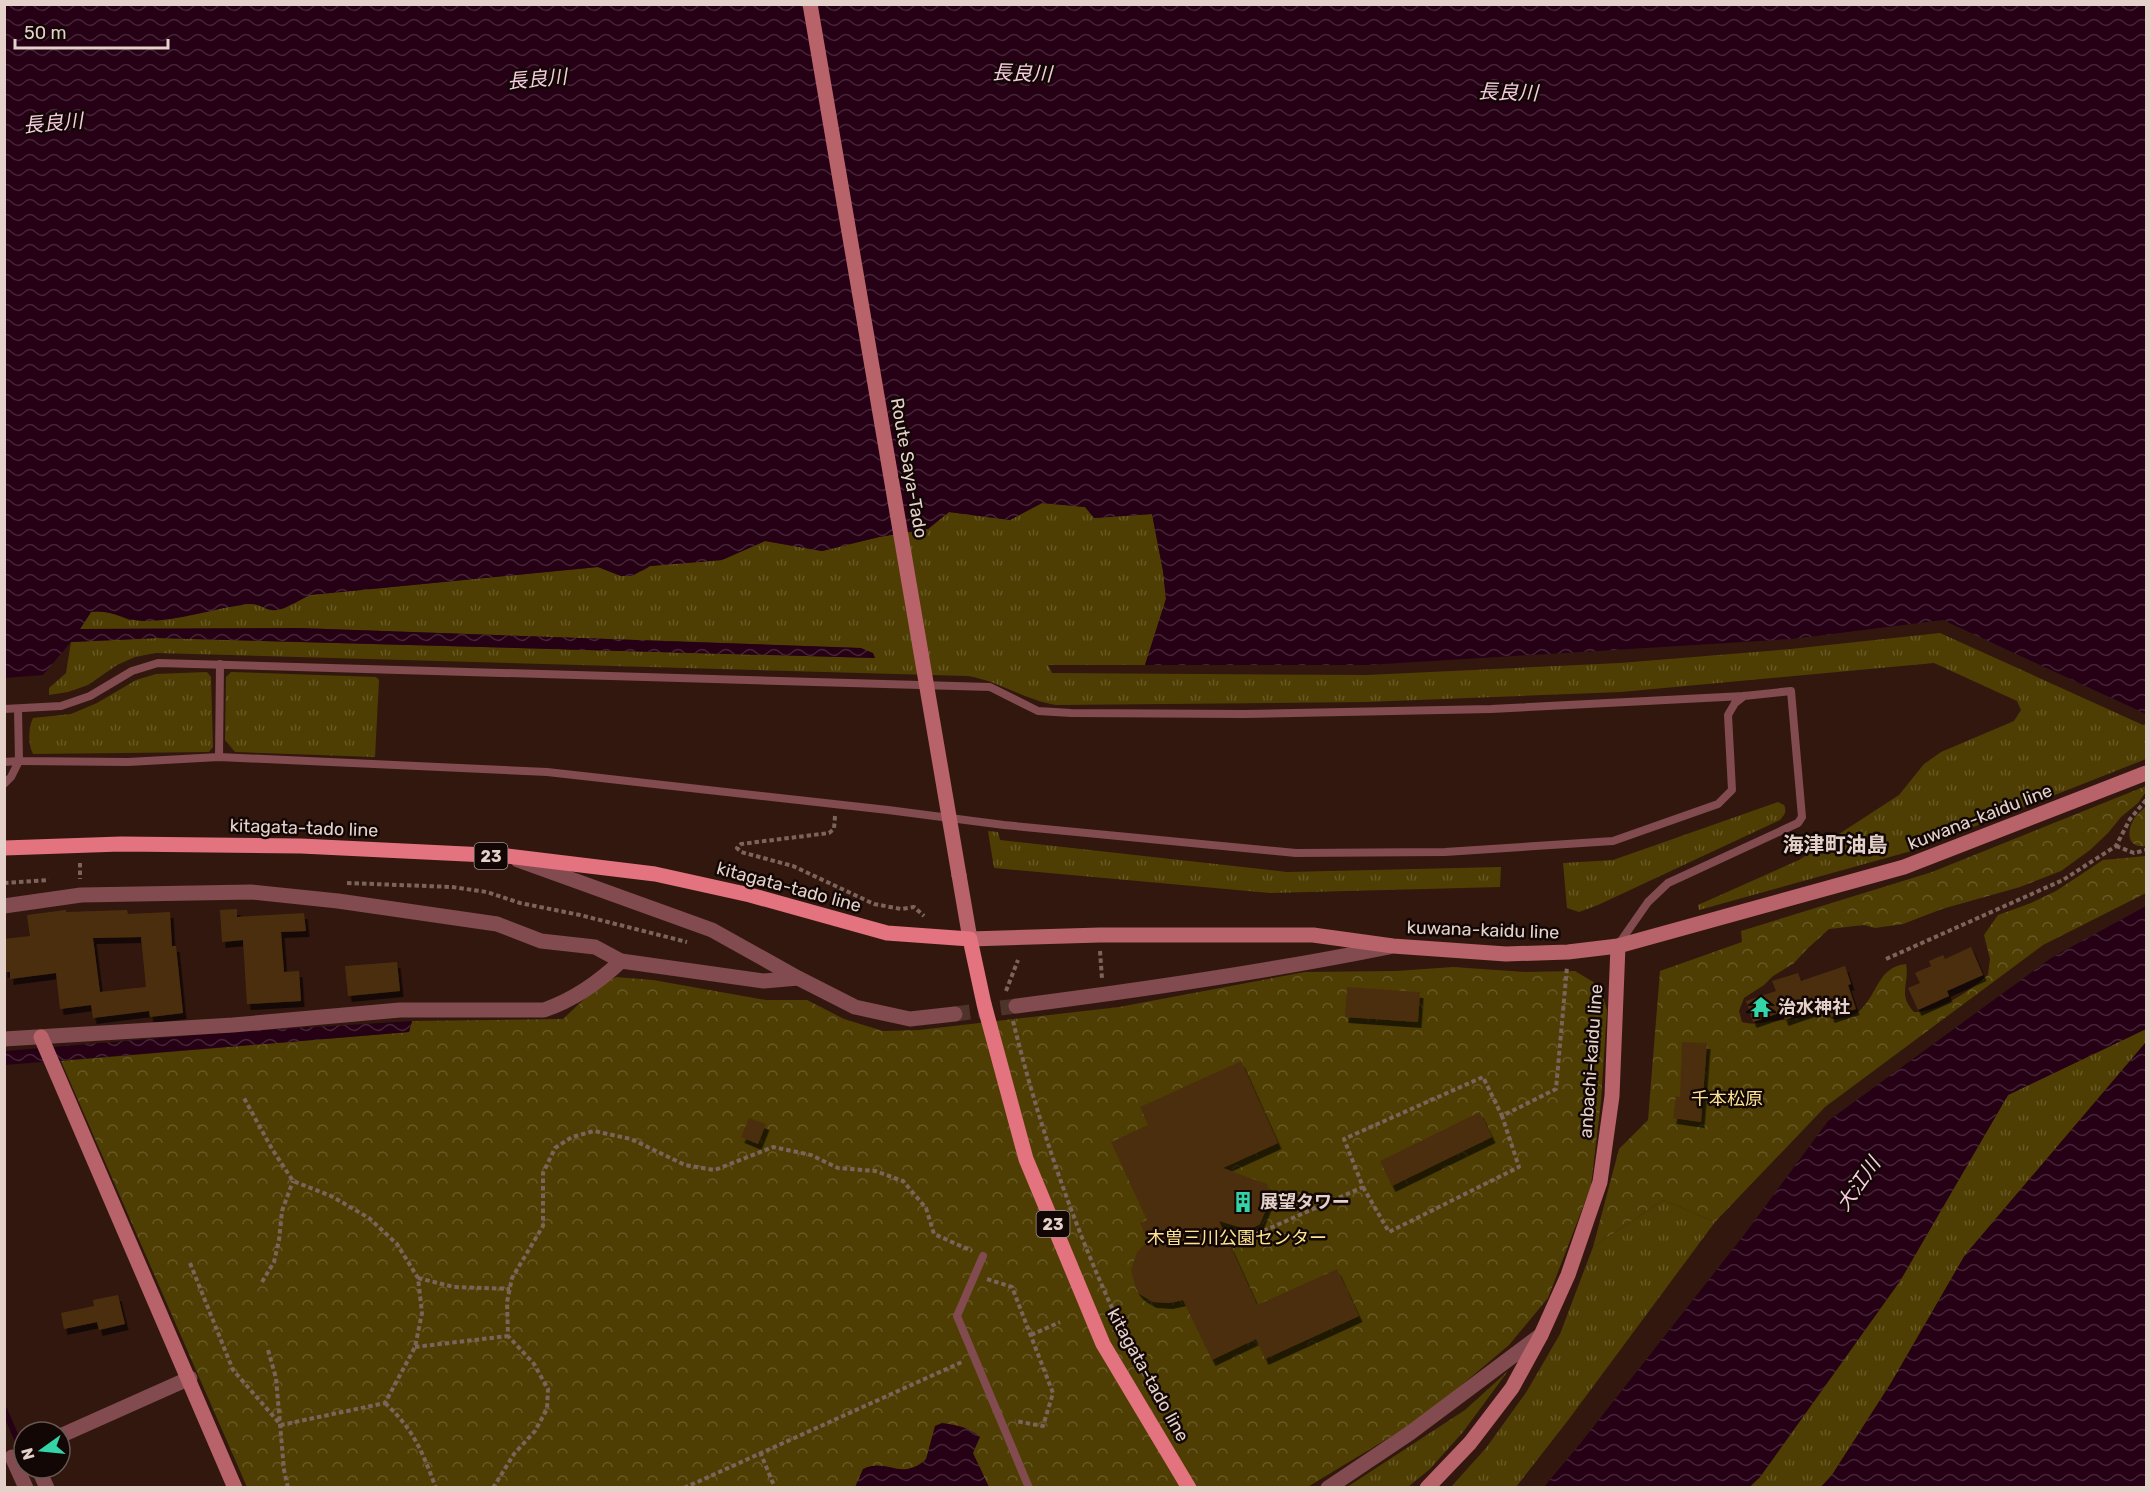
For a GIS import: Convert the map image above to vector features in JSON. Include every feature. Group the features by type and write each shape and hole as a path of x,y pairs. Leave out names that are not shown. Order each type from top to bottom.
{"main road":[{"name":"Route Saya-Tado","path":"810,4 970,939"},
{"name":"kuwana-kaidu line","path":"970,939 1100,935 1313,935 1393,946 1506,954 1568,952 1618,946 1904,867 2146,773"},
{"name":"kitagata-tado line","path":"4,848 121,844 301,846 507,856 655,874 750,895 887,933 970,939 984,1004 1026,1159 1103,1344 1189,1488"},
{"name":"anbachi-kaidu line","path":"1427,1488 1470,1443 1512,1388 1541,1335 1569,1275 1600,1182 1612,1096 1618,946"},
{"path":"43,1041 190,1378 235,1488"}],"street":[{"path":"507,856 712,930 855,1007 910,1018 956,1014"},
{"path":"4,906 81,895 251,892 338,901 497,924 541,941 595,947 621,961 764,981 798,978"},
{"path":"1012,1007 1323,961 1393,946"},
{"path":"4,1040 43,1041 400,1010 544,1010 562,1004 603,978 621,961"},
{"path":"1328,1488 1410,1433 1541,1335"},
{"path":"72,1431 190,1378"}],"lane":[{"path":"4,709 61,706 90,696 132,671 158,663 990,687 1038,711 1071,713 1244,714 1491,709 1744,696 1791,691 1802,817 1798,823 1668,883 1648,902 1618,946"},
{"path":"219,758 220,664"},
{"path":"4,762 128,762 219,758 547,772 1015,826 1296,853 1445,852 1613,841 1718,804 1732,790 1728,715 1734,703 1744,696"},
{"path":"4,784 11,777 19,761 18,710"},
{"path":"983,1256 957,1316 1029,1488"}],"path":[{"path":"1886,959 2063,880 2116,846 2130,819 2146,800"},
{"path":"835,804 834,829 829,833 741,844 737,848 741,852 793,866 874,904 901,909 914,907 924,916"},
{"path":"79,846 81,895"},
{"path":"2116,846 2134,853 2146,850"},
{"path":"1100,935 1103,995"},
{"path":"1502,1116 1556,1089 1568,952"},
{"path":"1018,960 1006,991 1012,1007 1030,1090 1056,1170 1091,1261 1152,1389"},
{"path":"1483,1077 1502,1116 1519,1167 1389,1232 1363,1187 1344,1139 1483,1077"},
{"path":"244,1098 272,1149 293,1180 331,1196 369,1218 397,1244 418,1278 422,1313 416,1347 385,1403 281,1425"},
{"path":"493,1488 514,1454 535,1431 546,1409 548,1389 534,1364 508,1336 507,1302 512,1278 543,1226 543,1173 555,1149 572,1137 594,1131 631,1139 685,1166 715,1170 773,1148 811,1155 838,1168 875,1171 903,1181 926,1208 934,1234 983,1256"},
{"path":"262,1282 274,1262 282,1210 293,1180"},
{"path":"1243,1240 1363,1187"},
{"path":"190,1263 233,1370 281,1425"},
{"path":"975,1276 1012,1287 1053,1393 1043,1426 1000,1418"},
{"path":"418,1278 454,1287 510,1289"},
{"path":"1031,1335 1060,1322"},
{"path":"416,1347 508,1336"},
{"path":"268,1350 276,1378 284,1470 288,1488"},
{"path":"684,1488 759,1452 973,1357"},
{"path":"385,1403 404,1421 423,1453 436,1488"},
{"path":"759,1452 775,1488"}],"green space":[{"path":"1042,503 1085,507 1095,518 1152,514 1166,599 1145,665 1048,665 1052,673 1367,675 1620,663 1791,649 1940,633 2143,725 2146,724 2146,759 1915,850 1699,910 1698,905 1799,860 1899,795 1924,764 1941,752 2014,721 2021,710 2017,701 1934,663 1621,692 1366,702 1056,705 968,676 156,653 135,657 117,665 88,685 68,692 49,695 49,688 66,673 71,642 158,638 875,658 861,648 298,628 80,629 91,612 101,611 129,620 253,603 273,610 283,608 310,595 598,567 621,576 644,570 650,566 722,560 765,541 822,551 879,537 928,529 949,512 1010,520"},
{"path":"207,672 211,677 213,747 209,752 33,754 29,736 33,718 71,714 97,703 136,680 156,674"},
{"path":"231,672 376,677 379,680 375,757 235,752 225,740 226,677"},
{"name":"千本松原","path":"2146,786 2146,792 2138,803 2121,817 2108,833 2090,850 2061,871 2020,887 1942,909 1903,924 1875,928 1864,925 1829,929 1794,963 1744,998 1739,1011 1742,1022 1746,1023 1790,1019 1820,1012 1833,1019 1843,1018 1863,1008 1886,973 1906,964 1905,994 1909,1006 1914,1012 1933,1009 1963,994 1988,975 1990,959 1984,935 1998,915 2056,891 2103,860 2146,856 2146,893 2043,945 1825,1107 1715,1222 1663,1200 1593,1247 1619,1149 1648,1120 1660,971 1742,942 1741,931 1932,872"},
{"path":"1778,802 1784,805 1785,809 1780,820 1598,905 1579,912 1567,908 1563,863 1613,860"},
{"path":"2146,806 2146,846 2139,846 2131,841 2129,832 2136,816"},
{"path":"988,831 998,832 1000,840 1287,872 1501,867 1500,887 1270,893 994,868"},
{"name":"木曽三川公園センター","path":"1453,967 1525,972 1575,971 1600,986 1607,1010 1601,1101 1591,1186 1548,1298 1509,1345 1425,1416 1306,1488 247,1487 61,1061 409,1032 412,1021 563,1019 598,986 616,977 653,980 766,1000 807,1000 844,1019 883,1031 919,1030 1119,1007 1305,972 1396,971"},
{"path":"2146,1029 2146,1042 1965,1255 1891,1383 1832,1475 1821,1487 1749,1488 1760,1477 1900,1281 2008,1095"},
{"path":"1663,1200 1715,1222 1516,1487 1450,1488 1486,1448 1527,1391 1560,1334 1593,1247"},
{"path":"1508,1371 1463,1432 1430,1469 1408,1487 1347,1487 1465,1410"}],"water":[{"name":"長良川","path":"5,5 2146,5 2146,714 1943,620 1792,639 1367,665 1145,665 1166,599 1152,514 1094,518 1085,507 1042,503 1010,520 949,512 928,529 879,537 822,551 765,541 722,560 650,566 632,576 621,576 598,567 310,595 276,610 249,604 184,617 144,621 105,612 91,612 80,629 298,628 861,648 873,653 875,658 158,638 71,642 43,675 5,678"},
{"name":"大江川","path":"2146,906 2146,1029 2008,1095 1900,1281 1760,1477 1749,1487 1544,1487 1744,1235 1828,1121 2051,958"},
{"path":"412,1021 409,1032 5,1065 5,1051 233,1032"},
{"path":"2146,1042 2146,1487 1821,1487 1832,1475 1891,1383 1965,1255"},
{"path":"942,1423 962,1427 980,1437 973,1453 989,1487 855,1487 863,1469 870,1466 908,1469 920,1464 926,1459 935,1426"}],"building":[{"path":"237,909 237,917 304,913 306,931 281,932 284,972 299,971 301,1001 247,1004 243,940 222,942 220,910"},
{"path":"66,910 66,912 127,910 128,914 170,912 172,946 176,946 183,1013 150,1017 149,1011 93,1018 91,1005 60,1009 56,973 10,979 10,972 4,972 4,939 30,936 27,915","holes":["141,937 146,987 100,992 93,938"]},
{"path":"1971,947 1983,975 1947,991 1949,996 1918,1010 1908,988 1920,983 1915,973 1931,966 1929,961 1943,955 1945,959"},
{"path":"397,962 400,991 348,996 345,966"},
{"path":"1845,966 1851,984 1848,985 1856,1009 1831,1017 1828,1005 1785,1020 1782,1012 1753,1022 1746,1001 1776,991 1772,981 1798,973 1801,981"},
{"path":"1347,987 1420,992 1418,1022 1345,1017"},
{"path":"1682,1042 1707,1043 1701,1122 1673,1118 1676,1096 1680,1097"},
{"path":"1241,1061 1278,1143 1223,1168 1267,1184 1271,1197 1260,1224 1249,1230 1219,1221 1257,1305 1337,1269 1359,1316 1265,1359 1256,1339 1212,1360 1183,1300 1169,1303 1153,1302 1136,1289 1131,1270 1137,1252 1148,1241 1140,1223 1147,1220 1111,1142 1148,1125 1140,1107"},
{"path":"1480,1112 1492,1137 1392,1186 1380,1161"},
{"path":"749,1118 766,1124 758,1144 741,1137"},
{"path":"118,1295 125,1324 99,1330 97,1322 64,1329 61,1313 94,1306 93,1300"}],"waterway":[{"path":"4,1409 12,1428"}],"tunnel":[{"path":"955,1014 1016,1006"}],"place":[{"name":"治水神社","path":"1761,1007"},
{"name":"展望タワー","path":"1243,1202"}],"district":[{"name":"海津町油島","path":"1835,844"}]}
